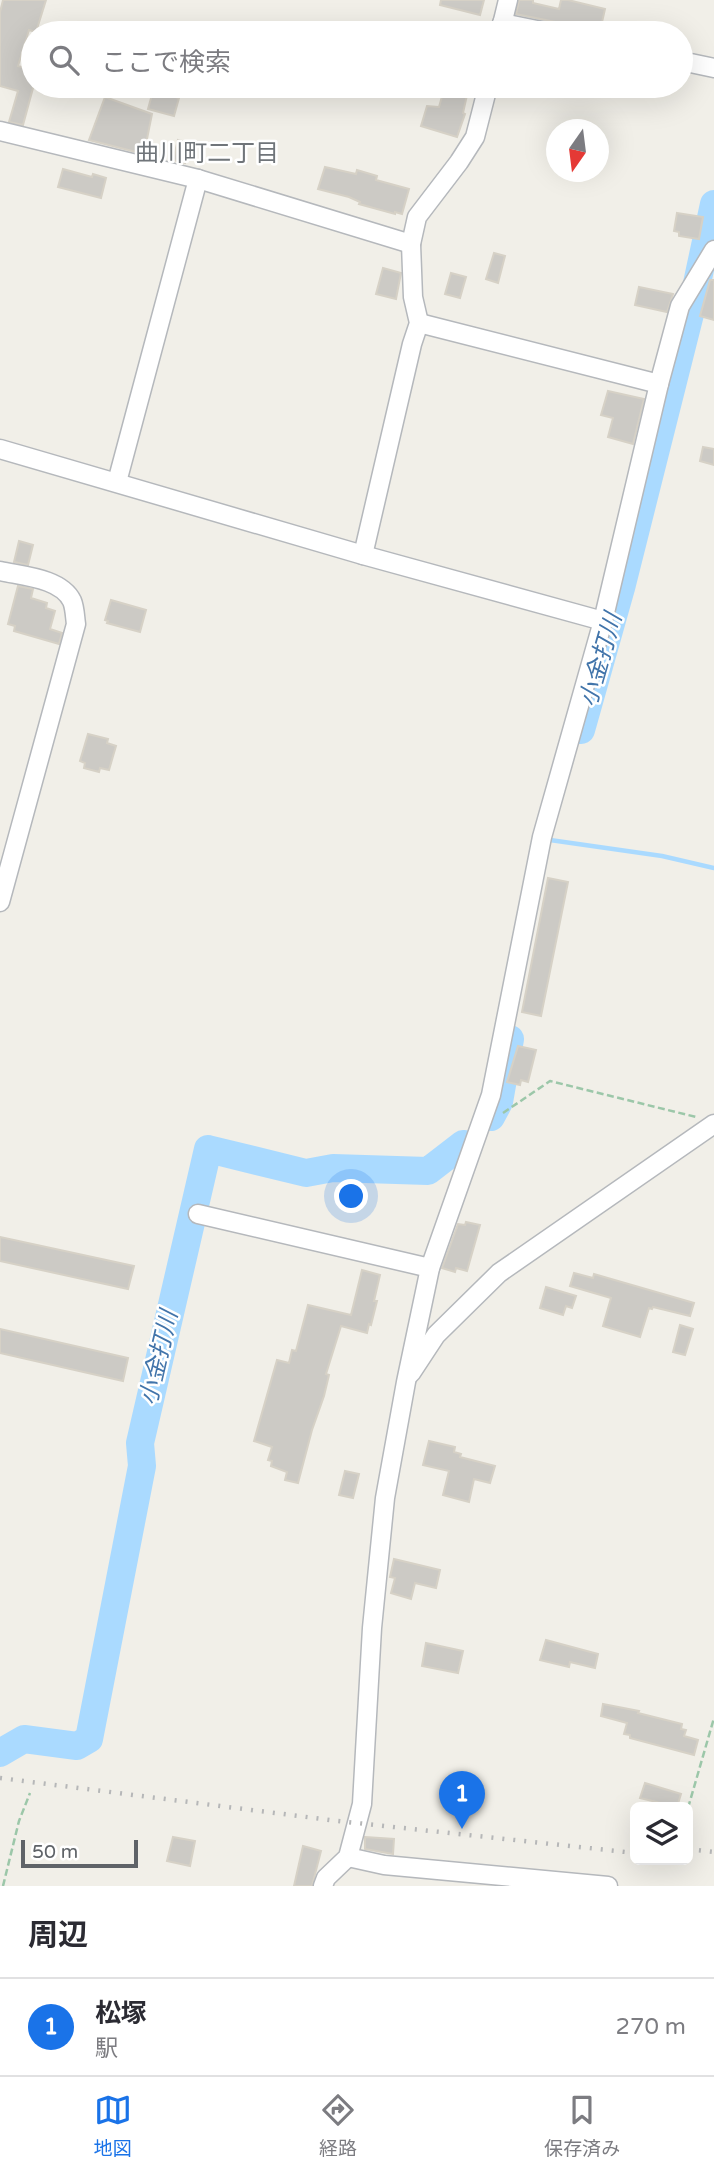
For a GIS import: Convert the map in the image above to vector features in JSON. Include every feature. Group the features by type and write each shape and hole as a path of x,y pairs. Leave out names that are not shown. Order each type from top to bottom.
{"street":[{"path":"503,21 508,0"},
{"path":"693,64 714,68"},
{"path":"363,555 419,323 413,297 411,244 417,217 475,137 485,98"},
{"path":"0,131 198,179 411,244"},
{"path":"117,482 198,179"},
{"path":"323,1886 326,1878 348,1857 362,1804 372,1628 384,1511 405,1382 430,1268 491,1094 542,837 603,621 680,306 714,250"},
{"path":"419,323 659,384"},
{"path":"0,449 363,555 603,621"},
{"path":"0,570 50,583 62,589 73,602 76,624 0,902"},
{"path":"405,1382 436,1335 499,1273 708,1121"},
{"path":"198,1214 430,1268"},
{"path":"348,1857 384,1865 608,1886"}],"path":[{"path":"478,1131 550,1081 708,1121"},
{"path":"690,1802 714,1718"},
{"path":"2,1884 19,1821 30,1793"}],"building":[{"path":"3,0 46,0 39,21 21,21 21,56 18,66 21,67 21,98 30,98 23,125 9,122 18,91 0,86 0,12"},
{"path":"441,0 484,0 480,15 440,5"},
{"path":"519,0 533,0 533,3 559,9 561,0 568,0 605,9 602,21 551,21 516,14"},
{"path":"105,98 152,114 144,154 89,140"},
{"path":"151,98 179,98 174,116 148,109"},
{"path":"442,98 466,98 465,114 457,137 421,126 427,106 439,107"},
{"path":"178,140 190,143 185,163 173,160"},
{"path":"325,167 356,174 357,170 377,176 376,180 409,189 402,214 359,204 360,202 349,197 318,189"},
{"path":"63,169 106,178 101,198 58,187"},
{"path":"677,213 703,217 699,239 679,236 679,232 674,231"},
{"path":"494,253 505,256 498,283 486,279"},
{"path":"383,268 401,273 396,299 376,294"},
{"path":"451,273 466,277 460,298 445,294"},
{"path":"710,280 714,280 714,320 700,316"},
{"path":"639,287 673,294 667,312 635,305"},
{"path":"608,391 644,399 633,444 608,437 613,418 601,415"},
{"path":"703,447 714,449 714,465 700,461"},
{"path":"19,541 33,545 28,565 14,562"},
{"path":"18,586 33,589 31,598 47,603 46,608 55,611 50,629 62,633 59,644 14,631 15,626 8,624"},
{"path":"111,600 146,610 140,632 107,623 105,620"},
{"path":"88,734 108,739 107,743 116,746 109,770 100,768 99,772 84,768 85,763 80,761"},
{"path":"548,878 568,882 541,1016 522,1012"},
{"path":"518,1046 536,1050 528,1082 521,1080 520,1085 507,1082"},
{"path":"466,1222 480,1225 467,1271 456,1268 455,1272 442,1268 458,1224 465,1225"},
{"path":"0,1237 134,1266 128,1289 0,1261"},
{"path":"362,1270 380,1275 371,1325 369,1324 367,1333 341,1326 298,1483 285,1480 287,1472 271,1466 272,1461 268,1460 272,1447 254,1441 277,1360 289,1363 292,1350 296,1351 308,1305 351,1315"},
{"path":"574,1273 593,1278 594,1274 694,1303 690,1316 649,1308 640,1337 603,1326 611,1298 570,1286"},
{"path":"546,1287 576,1296 572,1308 566,1306 563,1315 540,1308"},
{"path":"680,1325 693,1329 685,1355 673,1352"},
{"path":"0,1329 128,1358 123,1381 0,1353"},
{"path":"429,1441 455,1447 454,1452 461,1454 460,1457 495,1466 490,1483 474,1479 469,1502 443,1495 449,1471 423,1465"},
{"path":"345,1471 359,1474 353,1498 339,1495"},
{"path":"394,1559 440,1570 436,1588 415,1583 411,1599 391,1593 395,1578 390,1577"},
{"path":"546,1640 598,1654 595,1668 570,1662 569,1667 540,1660"},
{"path":"426,1643 463,1651 458,1673 422,1666"},
{"path":"603,1704 682,1724 681,1729 686,1730 684,1736 698,1740 694,1755 630,1738 630,1735 624,1734 627,1723 601,1716"},
{"path":"645,1783 681,1794 679,1802 656,1802 640,1798"},
{"path":"173,1837 195,1841 190,1866 167,1861"},
{"path":"365,1837 394,1839 393,1854 365,1849"},
{"path":"303,1846 321,1851 312,1886 294,1886"}],"waterway":[{"name":"小金打川","path":"581,730 621,588 693,302 714,204"},
{"path":"550,840 662,856 714,868"},
{"name":"小金打川","path":"491,1117 499,1102 510,1039"},
{"name":"小金打川","path":"0,1753 24,1739 77,1746 89,1739 142,1466 140,1443 208,1149 306,1173 333,1168 428,1171 463,1144"}],"railway":[{"path":"0,1778 338,1821 630,1852"},
{"path":"693,1850 714,1852"}],"place":[{"name":"松塚","path":"462,1829"}],"district":[{"name":"曲川町二丁目","path":"207,153"}]}
